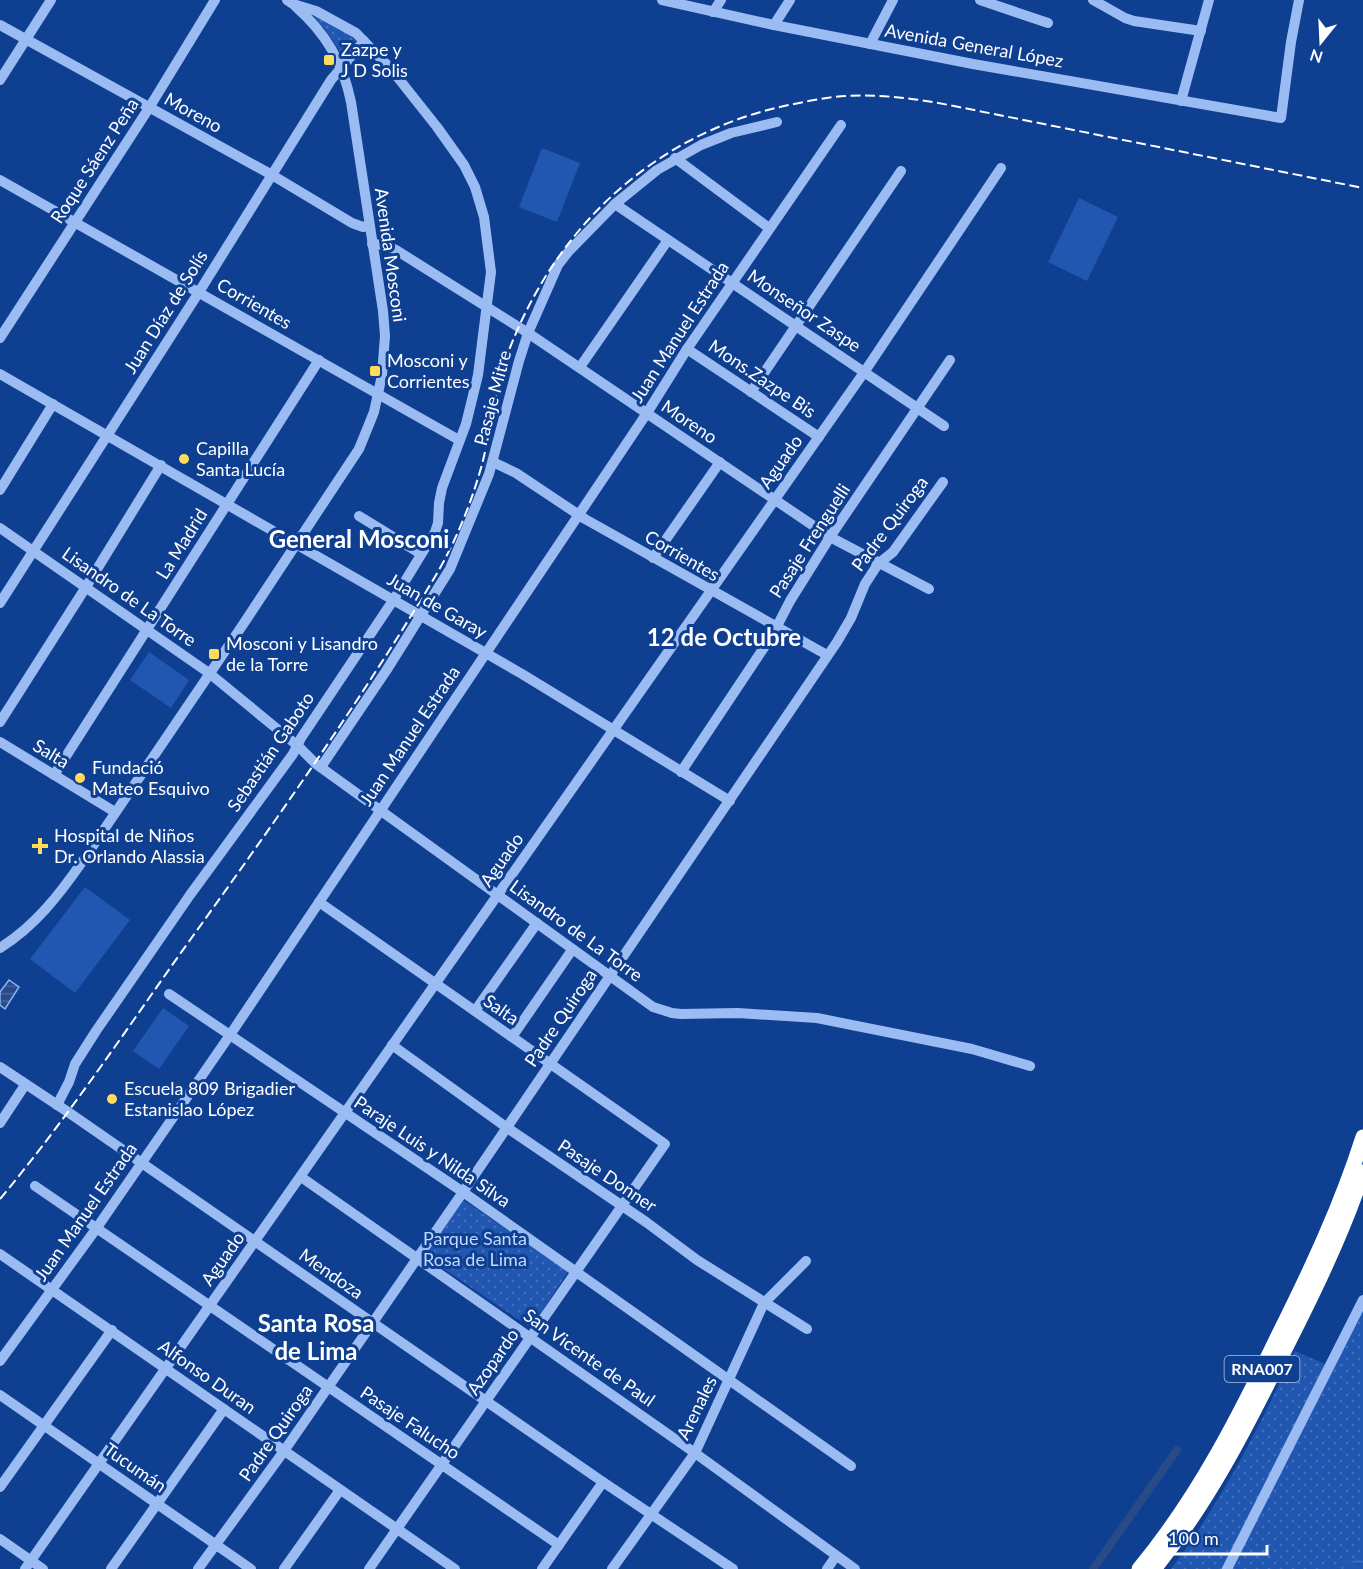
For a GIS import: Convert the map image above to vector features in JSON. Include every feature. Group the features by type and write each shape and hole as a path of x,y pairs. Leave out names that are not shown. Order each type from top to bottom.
{"highway":[{"name":"RNA007","path":"1139,1569 1191,1499 1234,1425 1322,1245 1363,1137"},
{"name":"RNA007","path":"1154,1569 1200,1505 1239,1438 1314,1288 1363,1172"}],"street":[{"path":"0,80 51,0"},
{"name":"Roque Sáenz Peña","path":"0,338 149,108 215,0"},
{"name":"Avenida General López","path":"662,0 870,44 1281,118 1299,0"},
{"path":"713,12 721,0"},
{"path":"774,25 790,0"},
{"path":"870,44 893,0"},
{"path":"980,0 1048,23"},
{"path":"1093,0 1134,21 1201,31"},
{"path":"1181,101 1209,0"},
{"name":"Sebastián Gaboto","path":"57,1105 75,1064 96,1031 298,746 421,554 438,523 442,488 466,424 476,383 491,272 484,217 475,187 464,165 437,127 391,69 363,41 345,26 290,2"},
{"name":"Avenida Mosconi","path":"0,948 35,922 82,862 296,544 359,449 368,431 379,395 385,357 385,336 351,102 342,68 323,34 290,2"},
{"name":"Moreno","path":"0,25 272,175 352,223 363,227 369,226"},
{"name":"Juan Díaz de Solís","path":"0,603 199,292 331,80 363,41"},
{"name":"Pasaje Mitre","path":"321,767 421,616 458,554 493,462 528,333 558,266 569,251 615,204 675,158 730,133 777,122"},
{"name":"Juan Manuel Estrada","path":"0,1361 230,1035 647,413 687,349 841,125"},
{"path":"675,158 769,228"},
{"name":"Aguado","path":"28,1565 865,371 1001,168"},
{"path":"751,392 901,171"},
{"name":"Corrientes","path":"0,180 459,441"},
{"name":"Monseñor Zaspe","path":"615,204 944,426"},
{"path":"580,367 668,240"},
{"name":"Moreno","path":"372,244 385,245 396,250 486,306 830,537 929,589"},
{"name":"Mons.Zazpe Bis","path":"687,349 819,437"},
{"name":"La Madrid","path":"54,775 319,360"},
{"name":"Pasaje Frenguelli","path":"681,772 773,634 790,601 830,537 950,360"},
{"name":"Juan de Garay","path":"0,374 394,599 730,801"},
{"path":"0,490 53,404"},
{"name":"Corrientes","path":"493,462 516,473 578,514 652,558 827,655"},
{"path":"652,558 720,462"},
{"path":"0,722 161,465"},
{"name":"Padre Quiroga","path":"198,1569 328,1388 730,801 851,618 865,584 878,564 893,552 943,482"},
{"path":"358,516 421,554"},
{"name":"Lisandro de La Torre","path":"0,528 209,673 321,767 653,1007 672,1013 738,1013 817,1018 972,1049 1030,1066"},
{"name":"Salta","path":"0,742 115,812"},
{"name":"Salta","path":"319,902 665,1144"},
{"path":"475,1011 537,923"},
{"path":"512,1037 572,950"},
{"name":"Paraje Luis y Nilda Silva","path":"169,994 463,1192 851,1466"},
{"name":"Pasaje Donner","path":"393,1045 697,1260 807,1329"},
{"name":"Mendoza","path":"0,1067 733,1569"},
{"path":"0,1123 25,1085"},
{"name":"Azopardo","path":"369,1569 665,1144"},
{"name":"San Vicente de Paul","path":"301,1177 695,1453 855,1569"},
{"name":"Pasaje Falucho","path":"35,1186 558,1545"},
{"name":"Alfonso Duran","path":"1,1258 112,1330 448,1567"},
{"name":"Arenales","path":"612,1569 695,1453 764,1303 807,1261"},
{"path":"1227,1569 1363,1300"},
{"path":"0,1487 112,1330"},
{"name":"Tucumán","path":"0,1395 252,1569"},
{"path":"111,1569 224,1409"},
{"path":"542,1569 603,1482"},
{"path":"284,1569 340,1490"},
{"path":"0,1539 28,1565 43,1569"},
{"path":"827,1569 836,1556"}],"green space":[{"path":"313,16 343,28 356,41 343,56 325,29"},
{"path":"542,148 580,163 557,222 519,207"},
{"path":"1079,198 1118,217 1087,281 1048,262"},
{"path":"149,652 189,680 171,708 130,680"},
{"path":"85,887 130,920 75,993 30,959"},
{"path":"163,1008 189,1026 159,1069 133,1051"},
{"name":"Parque Santa Rosa de Lima","path":"463,1200 569,1270 531,1328 425,1256"},
{"path":"1363,1306 1363,1569 1171,1569 1207,1517 1239,1463 1295,1351 1332,1367"},
{"path":"1363,1558 1363,1569 1323,1569"}],"shaded area":[{"path":"9,980 19,987 5,1009 0,1005 0,992"}],"waterway":[{"path":"1093,1569 1177,1450"}],"railway":[{"path":"0,1199 70,1109 245,863 309,772 401,632 444,560 469,506 482,464 500,378 523,317 548,273 577,233 610,198 648,167 690,141 735,120 815,100 887,96 954,106 1363,188"}],"place":[{"name":"Zazpe y J D Solis","path":"329,60"},
{"name":"Mosconi y Corrientes","path":"375,371"},
{"name":"Capilla Santa Lucía","path":"184,459"},
{"name":"Mosconi y Lisandro de la Torre","path":"214,654"},
{"name":"Fundació Mateo Esquivo","path":"80,778"},
{"name":"Hospital de Niños Dr. Orlando Alassia","path":"40,846"},
{"name":"Escuela 809 Brigadier Estanislao López","path":"112,1099"}],"district":[{"name":"General Mosconi","path":"359,540"},
{"name":"12 de Octubre","path":"724,638"},
{"name":"Santa Rosa de Lima","path":"316,1338"}]}
